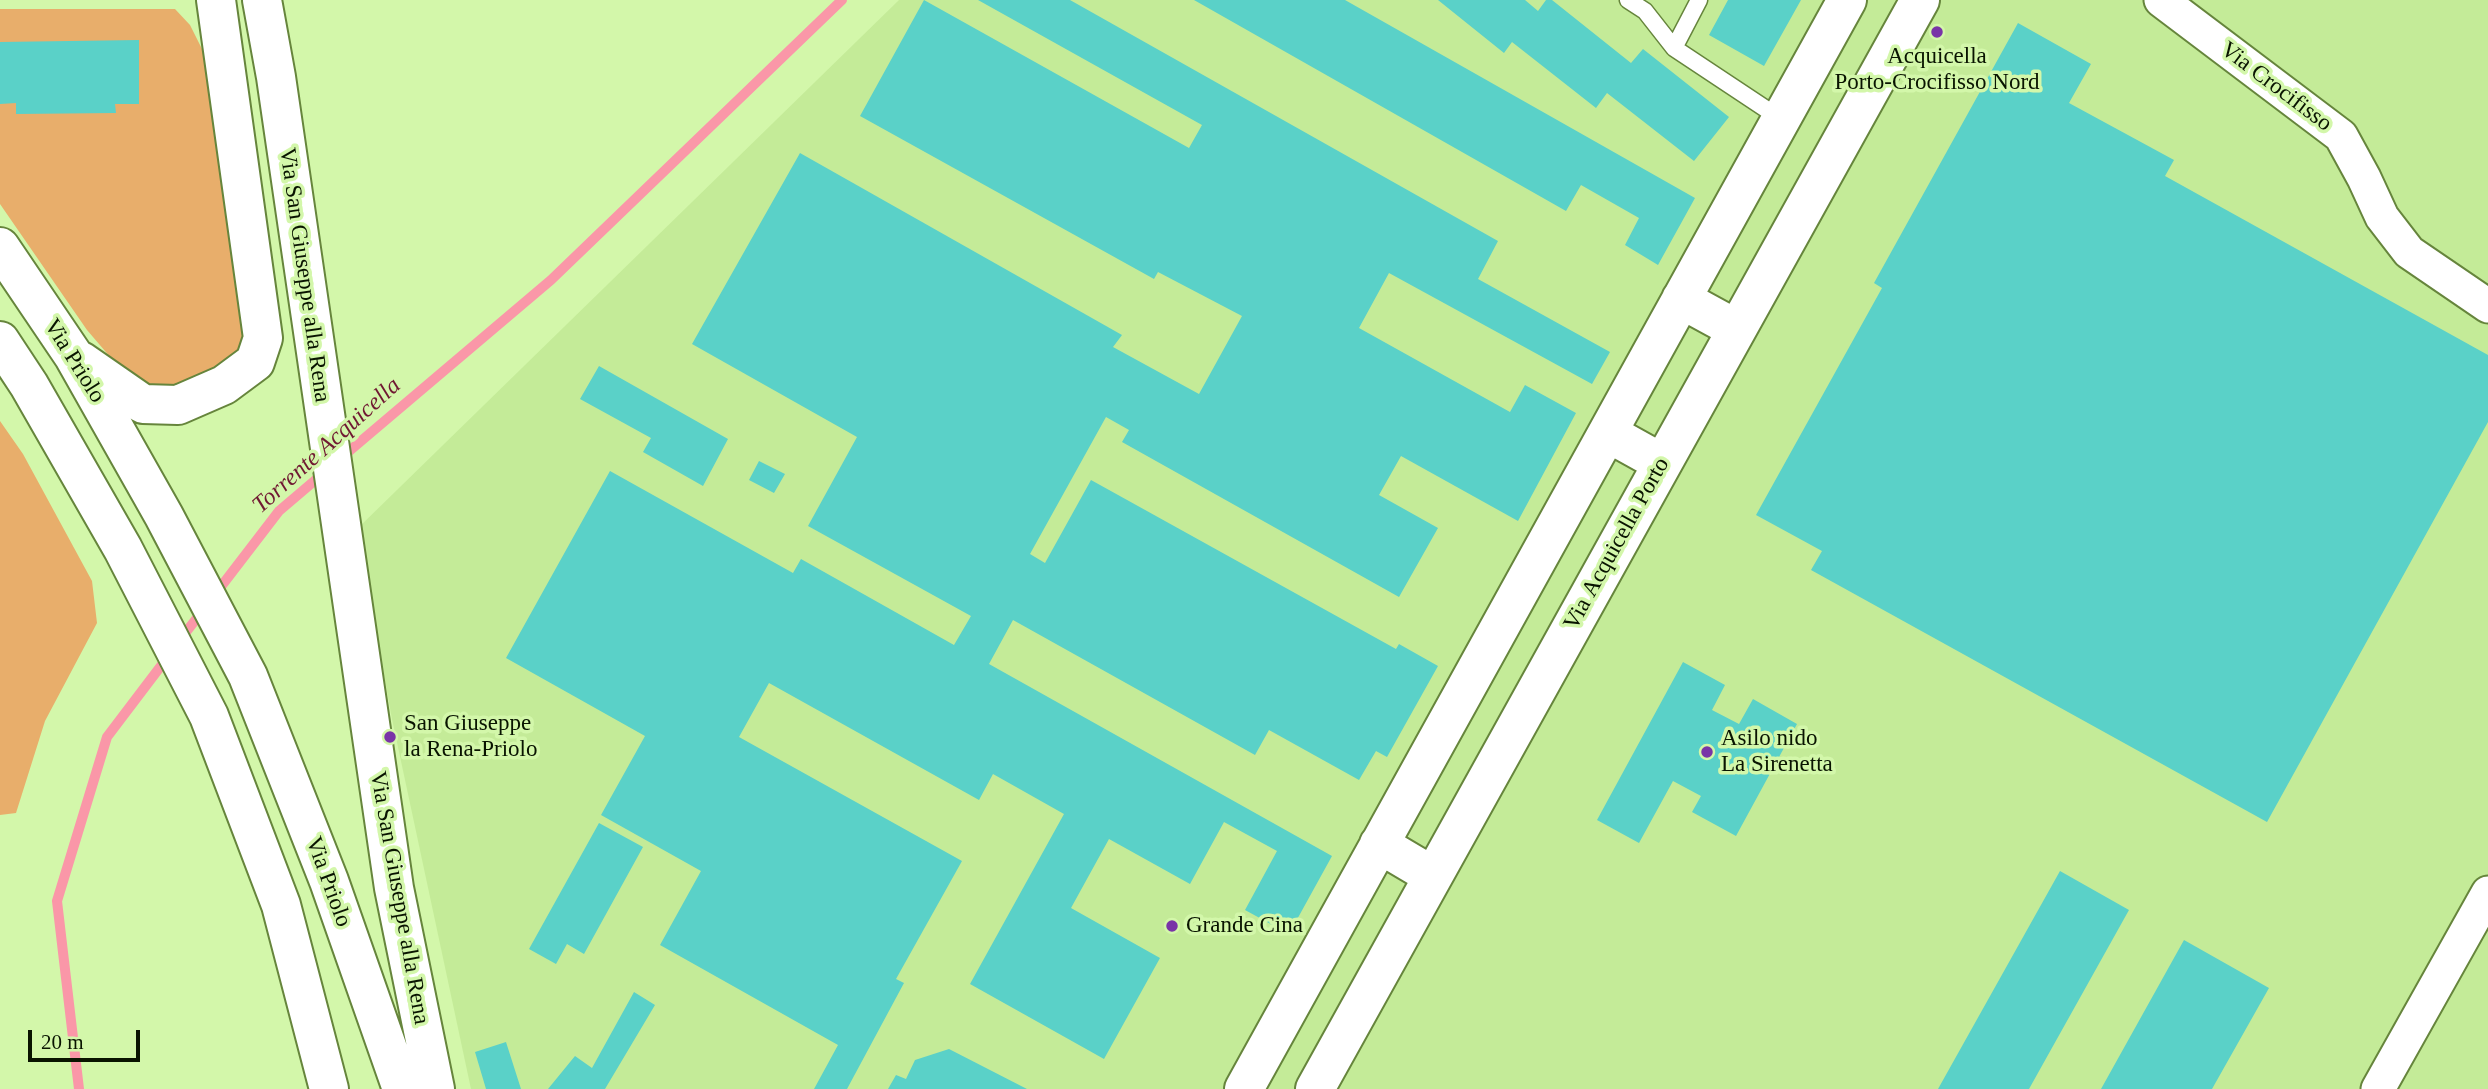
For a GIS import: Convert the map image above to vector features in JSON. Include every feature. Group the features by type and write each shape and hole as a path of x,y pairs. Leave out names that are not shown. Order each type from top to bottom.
{"main road":[{"path":"73,355 143,404 178,405 224,384 255,362 263,338 216,0"},
{"name":"Via San Giuseppe alla Rena","path":"262,0 276,77 394,888 435,1089"},
{"path":"1244,1089 1847,0"},
{"name":"Via Acquicella Porto","path":"1315,1089 1920,0"},
{"name":"Via Priolo","path":"0,247 73,355 164,516 247,676 329,881 402,1089"},
{"path":"1681,299 1735,329"},
{"path":"0,341 29,385 123,549 209,716 281,905 329,1089"},
{"path":"1608,433 1662,463"},
{"path":"1379,845 1433,876"}],"street":[{"name":"Via Crocifisso","path":"2161,0 2341,136 2382,217 2409,252 2488,306"},
{"path":"2378,1089 2488,893"}],"lane":[{"path":"1629,0 1645,11 1674,48 1781,120"},
{"path":"1674,48 1699,0"}],"shaded area":[{"path":"899,0 2488,0 2488,1089 471,1089 392,719 357,529"},
{"path":"0,9 175,9 190,25 206,57 243,333 234,361 195,387 155,389 117,365 87,330 0,204"},
{"path":"0,421 23,454 92,581 97,623 45,721 16,813 0,815"}],"building":[{"path":"924,0 1189,148 1202,125 978,0 1070,0 1498,241 1478,279 1610,352 1592,384 1389,273 1359,328 1510,412 1525,385 1576,413 1518,521 1401,456 1379,495 1438,528 1399,597 1122,442 1129,430 1106,417 1030,554 1045,563 1091,480 1396,649 1399,644 1438,666 1387,757 1376,751 1359,780 1269,730 1255,755 1013,620 989,664 1332,856 1289,934 1245,910 1277,851 1224,822 1190,884 1109,839 1071,908 1160,958 1104,1059 970,984 1064,814 993,774 979,800 769,683 739,737 962,861 896,979 904,983 847,1089 814,1089 838,1045 660,945 701,871 601,815 645,736 506,658 610,471 793,573 801,559 954,645 971,616 808,526 857,437 692,344 800,153 1122,335 1113,347 1199,394 1242,316 1158,272 1154,279 860,116"},
{"path":"1194,0 1345,0 1695,198 1658,265 1625,245 1639,218 1581,185 1566,211"},
{"path":"1438,0 1525,0 1538,11 1546,0 1552,0 1631,63 1643,49 1729,117 1694,161 1607,93 1596,108 1512,42 1504,53"},
{"path":"1728,0 1801,0 1764,66 1709,35"},
{"path":"2018,23 2091,64 2069,103 2174,160 2165,176 2488,355 2488,422 2267,822 1811,570 1822,551 1756,515 1882,288 1874,283"},
{"path":"139,40 139,104 115,104 116,113 16,114 16,103 0,104 0,42"},
{"path":"599,366 728,439 703,486 643,452 651,438 580,399"},
{"path":"759,461 785,474 774,493 749,480"},
{"name":"Asilo nido La Sirenetta","path":"1683,662 1725,685 1712,710 1739,724 1753,699 1797,724 1736,836 1692,812 1701,796 1673,781 1639,843 1597,820"},
{"path":"599,823 643,847 584,954 567,944 556,964 529,949"},
{"path":"2060,871 2129,910 2029,1089 1938,1089"},
{"path":"2184,940 2269,988 2212,1089 2101,1089"},
{"path":"634,992 655,1005 605,1089 548,1089 575,1056 592,1068"},
{"path":"506,1042 521,1089 486,1089 475,1052"},
{"path":"949,1049 1027,1089 888,1089 896,1075 906,1079 915,1060"}],"waterway":[{"name":"Torrente Acquicella","path":"341,458 551,280 842,0"},
{"name":"Torrente Acquicella","path":"213,597 279,511 326,471"},
{"name":"Torrente Acquicella","path":"179,641 204,609"},
{"name":"Torrente Acquicella","path":"79,1089 57,901 107,737 170,654"}],"place":[{"name":"Acquicella Porto-Crocifisso Nord","path":"1937,32"},
{"name":"San Giuseppe la Rena-Priolo","path":"390,737"},
{"name":"Asilo nido La Sirenetta","path":"1707,752"},
{"name":"Grande Cina","path":"1172,926"}]}
